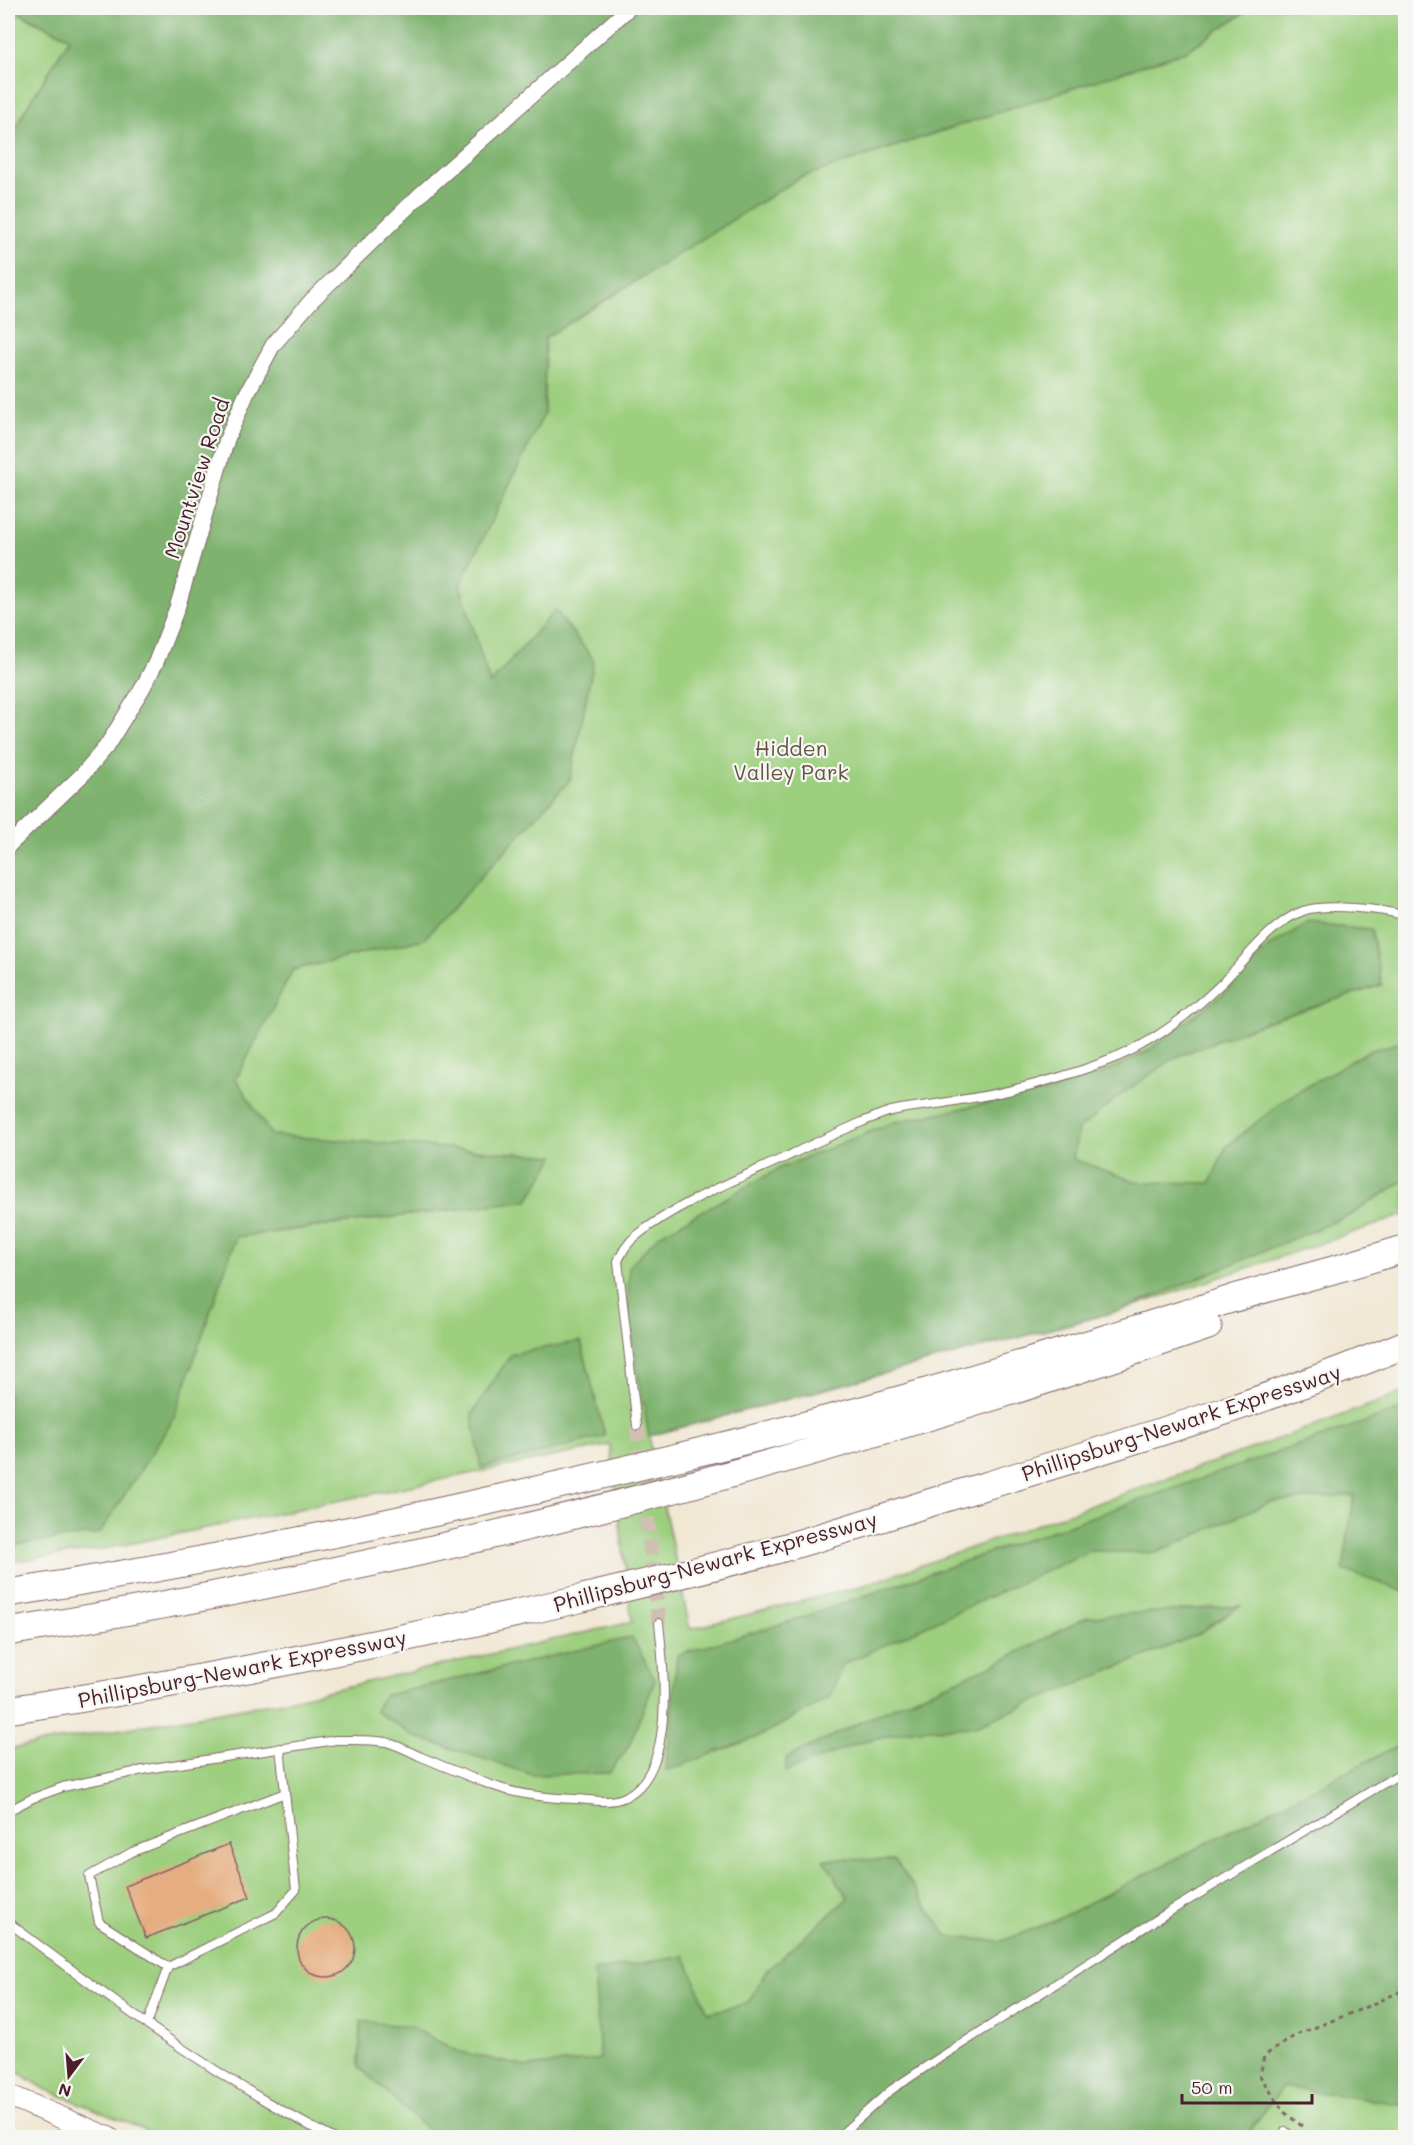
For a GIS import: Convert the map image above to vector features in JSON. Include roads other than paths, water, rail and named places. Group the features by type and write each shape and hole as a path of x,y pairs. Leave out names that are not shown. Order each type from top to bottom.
{"highway":[{"path":"8,1593 315,1538 700,1452 1034,1361 1406,1248"},
{"path":"8,1632 319,1573 529,1526 676,1489 944,1413 1159,1343 1231,1318 1362,1263"},
{"name":"Phillipsburg-Newark Expressway","path":"8,1710 355,1648 732,1562 791,1546 1131,1441 1340,1371 1406,1344"}],"street":[{"name":"Mountview Road","path":"8,846 82,775 106,747 142,689 156,662 177,608 227,439 246,395 273,345 312,300 422,193 629,8"},
{"path":"8,2095 108,2138"}],"lane":[{"path":"636,1426 618,1261 626,1244 650,1226 683,1206 741,1178 836,1133 887,1112 1017,1089 1075,1073 1121,1056 1189,1013 1261,942 1301,911 1327,908 1361,909 1393,912 1406,916"},
{"path":"8,1811 33,1798 63,1787 153,1768 336,1740 389,1743 519,1794 559,1799 607,1801 623,1798 639,1786 648,1774 658,1748 664,1696 659,1623"},
{"path":"147,2024 168,1967 276,1913 296,1890 280,1748"},
{"path":"837,2138 891,2091 933,2062 1167,1913 1406,1770"},
{"path":"168,1967 99,1922 89,1876 132,1852 285,1793"},
{"path":"8,1922 104,1995 209,2066 333,2138"},
{"path":"1281,2138 1285,2131 1293,2138"}],"tunnel":[{"path":"637,1426 659,1623"}],"park label":[{"name":"Hidden Valley Park","path":"791,759"}]}
